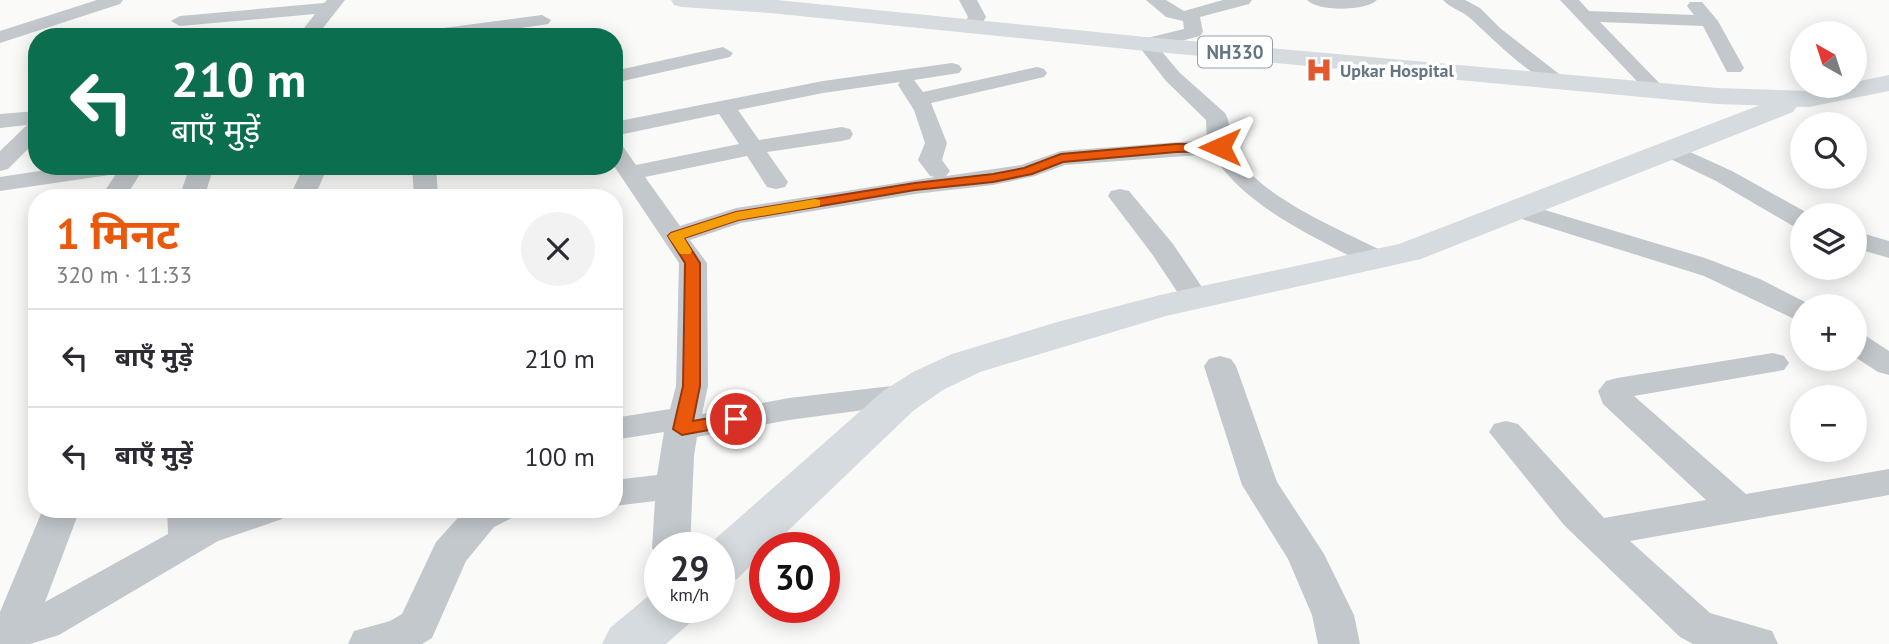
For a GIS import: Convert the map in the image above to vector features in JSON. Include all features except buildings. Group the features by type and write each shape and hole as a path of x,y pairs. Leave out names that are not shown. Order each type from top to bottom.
{"main road":[{"name":"NH330","path":"682,0 770,3 1146,44 1657,91 1788,99 1824,97 1889,83"},
{"path":"735,551 909,394 928,381 966,363 1075,329 1196,299 1378,260 1447,239 1668,149 1783,106 1788,99"}],"street":[{"path":"0,37 114,0"},
{"path":"536,0 544,28"},
{"path":"968,0 977,17 972,26"},
{"path":"1155,0 1172,13 1188,17 1242,0"},
{"path":"1316,0 1329,4 1368,0"},
{"path":"1452,0 1474,12 1494,32 1558,82"},
{"path":"1569,0 1657,91"},
{"path":"1683,0 1697,6 1709,21 1734,68"},
{"path":"1584,16 1709,21"},
{"path":"179,27 322,17"},
{"path":"1188,17 1194,32 1146,44 1173,77 1217,118 1220,147 1240,176 1264,196 1378,260"},
{"path":"623,75 723,53"},
{"path":"623,127 823,87 952,69"},
{"path":"918,99 1037,73"},
{"path":"902,76 925,110 936,144 930,160 938,171"},
{"path":"725,107 776,181"},
{"path":"17,154 26,117"},
{"path":"623,162 755,149 804,138 842,134"},
{"path":"676,236 736,216 915,187 993,178 1027,171 1061,158 1220,147"},
{"path":"1668,149 1724,176 1790,214"},
{"path":"623,163 676,236 692,263 692,386 672,423 676,456 642,490 663,532"},
{"path":"0,184 62,175"},
{"path":"1120,196 1163,250 1196,299"},
{"path":"1518,210 1547,222 1658,251 1738,278 1790,306"},
{"path":"1867,243 1889,250"},
{"path":"1738,508 1615,397 1614,391 1773,363"},
{"path":"1220,366 1255,474 1305,554 1333,615 1339,644"},
{"path":"623,428 909,394"},
{"path":"1506,432 1563,500 1695,625 1712,636 1737,636 1757,644"},
{"path":"1597,533 1889,482"},
{"path":"6,634 58,518"},
{"path":"6,634 44,623 60,627 186,525 228,522 239,518"},
{"path":"369,644 400,636 417,626 450,553 480,518"}],"slow traffic":[{"path":"685,251 676,236 736,216 815,203"}],"place":[{"name":"Upkar Hospital","path":"1319,70"}],"route":[{"path":"736,419 682,429 692,386 692,263 676,236 736,216 915,187 993,178 1027,171 1061,158 1220,147"}]}
